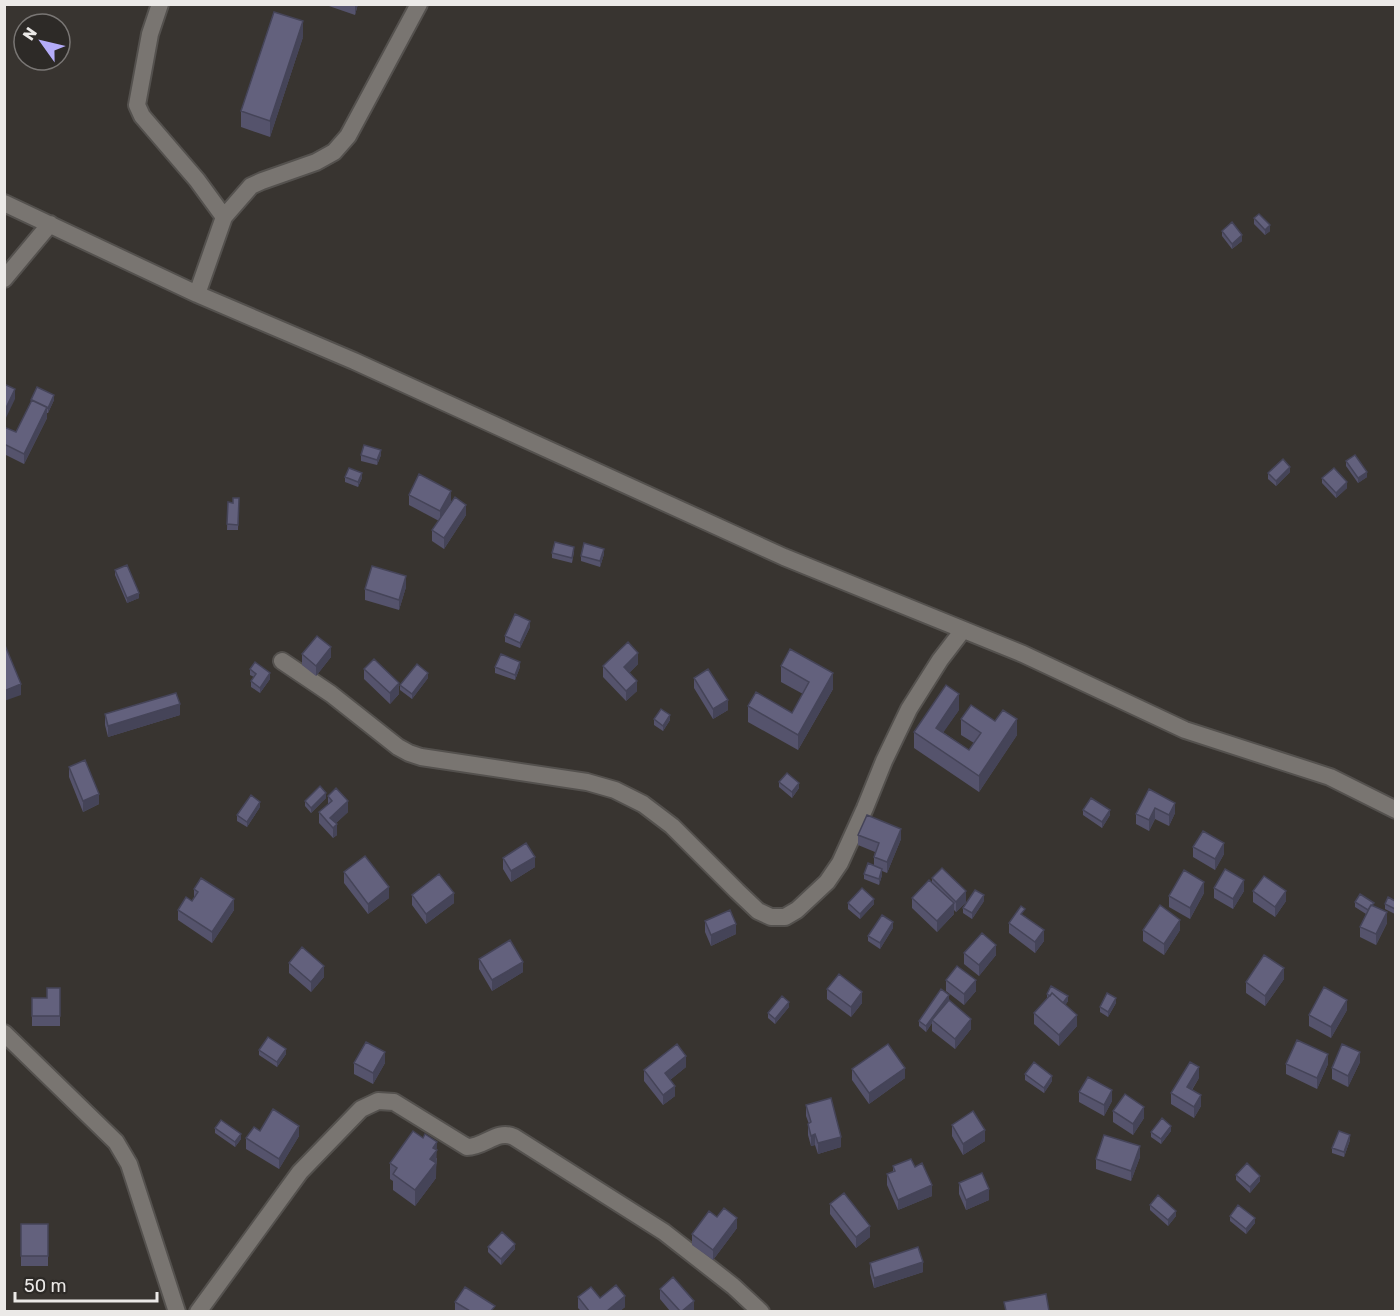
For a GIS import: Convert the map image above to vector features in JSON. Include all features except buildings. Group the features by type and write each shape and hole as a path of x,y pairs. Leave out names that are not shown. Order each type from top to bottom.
{"street":[{"path":"160,4 150,34 137,105 141,116 197,180 224,217"},
{"path":"197,294 224,217 251,186 334,153 348,136 419,4"},
{"path":"4,203 197,294 364,365 784,557 1023,654 1185,730 1330,777 1395,810"},
{"path":"4,279 50,224"},
{"path":"282,661 331,694 398,747 409,753 421,757 587,782 615,790 642,804 672,826 758,911 771,917 784,917 797,910 827,882 840,862 909,709 940,660 963,630"},
{"path":"4,1033 116,1142 129,1164 177,1311"},
{"path":"198,1311 300,1172 361,1109 378,1101 394,1102 467,1147 475,1147 502,1134 514,1137 664,1232 734,1286 761,1311"}]}
